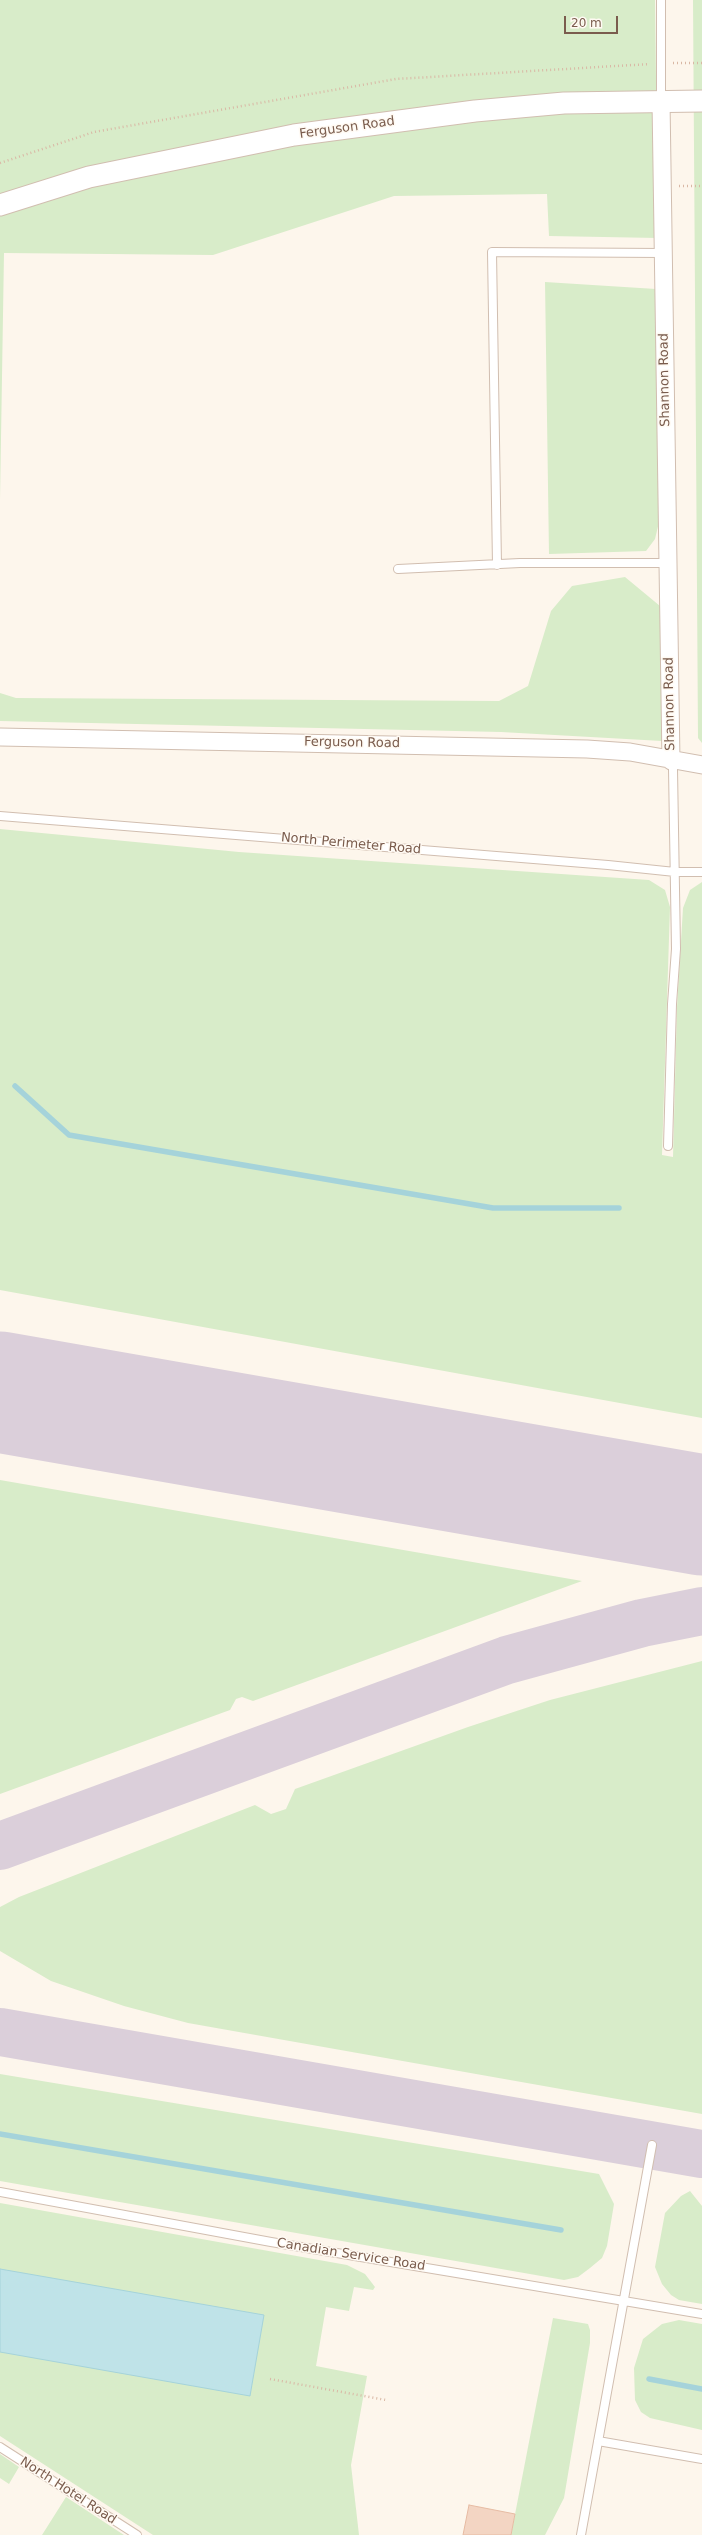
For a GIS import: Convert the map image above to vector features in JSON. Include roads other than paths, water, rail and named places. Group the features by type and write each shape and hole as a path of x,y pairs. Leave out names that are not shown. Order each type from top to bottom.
{"street":[{"name":"Shannon Road","path":"661,101 671,760"},
{"name":"Ferguson Road","path":"0,205 89,177 294,135 482,110 564,103 702,101"},
{"name":"Ferguson Road","path":"0,737 587,749 630,752 702,765"}],"lane":[{"name":"Shannon Road","path":"661,0 661,101"},
{"path":"497,565 492,252 664,253"},
{"path":"398,569 497,565 668,563"},
{"path":"668,1146 672,1004 676,949 673,769 671,760"},
{"name":"North Perimeter Road","path":"0,816 600,864 675,872 702,872"},
{"path":"581,2535 652,2145"},
{"name":"Canadian Service Road","path":"0,2192 271,2242 702,2314"},
{"path":"598,2441 702,2459"},
{"name":"North Hotel Road","path":"0,2447 137,2535"}],"water":[{"path":"0,2269 264,2315 250,2396 0,2352"}],"waterway":[{"path":"15,1086 69,1135 493,1208 619,1208"},
{"path":"0,2134 561,2230"},
{"path":"649,2379 702,2389"}]}
